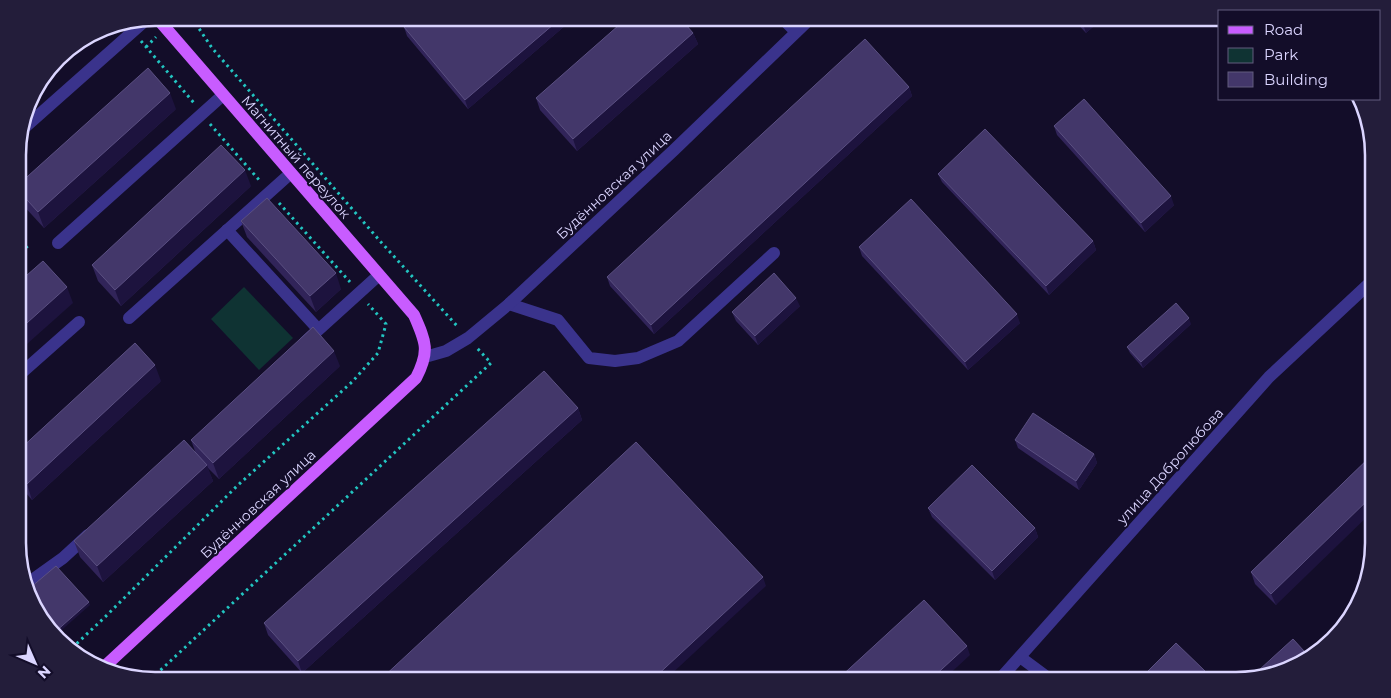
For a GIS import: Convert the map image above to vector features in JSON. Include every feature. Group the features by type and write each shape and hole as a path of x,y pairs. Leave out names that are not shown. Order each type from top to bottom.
{"main road":[{"name":"Магнитный переулок","path":"165,27 414,315 424,338 425,357"},
{"name":"Будённовская улица","path":"109,663 416,378 425,357"}],"street":[{"path":"790,26 796,32"},
{"name":"Будённовская улица","path":"425,357 446,351 468,338 509,304 674,150 802,26"},
{"path":"31,121 137,28"},
{"path":"58,242 223,94"},
{"path":"129,318 291,173"},
{"path":"227,230 318,329"},
{"path":"509,304 558,320 589,358 615,361 638,358 678,341 774,253"},
{"path":"296,349 379,275"},
{"name":"улица Добролюбова","path":"1007,671 1269,377 1365,292"},
{"path":"26,369 79,322"},
{"path":"32,580 63,558 99,526"},
{"path":"1020,658 1039,671"}],"path":[{"path":"160,672 491,363 380,241 212,48 198,27"},
{"path":"76,644 236,486 352,382 378,353 386,324 223,140 133,32"}],"green space":[{"path":"244,287 293,338 259,370 211,319"}],"building":[{"path":"404,27 551,27 465,100"},
{"path":"617,27 687,27 693,33 573,139 536,98"},
{"path":"865,39 909,87 651,325 607,277"},
{"path":"148,68 170,93 38,212 27,200 27,177"},
{"path":"1084,99 1171,196 1141,223 1054,126"},
{"path":"985,129 1093,241 1046,286 938,174"},
{"path":"221,145 245,170 115,290 92,265"},
{"path":"267,198 336,273 310,296 241,221"},
{"path":"911,199 1017,314 965,362 859,247"},
{"path":"43,261 67,287 27,323 27,275"},
{"path":"774,273 796,298 755,336 732,312"},
{"path":"1176,303 1189,318 1141,362 1127,347"},
{"path":"313,327 334,351 213,463 191,440"},
{"path":"135,343 155,365 27,484 26,443"},
{"path":"544,371 578,408 298,661 264,623"},
{"path":"1033,413 1094,454 1076,481 1015,440"},
{"path":"184,440 207,465 97,566 74,541"},
{"path":"636,442 763,577 661,672 389,672"},
{"path":"1365,462 1365,503 1271,594 1251,572"},
{"path":"972,465 1035,528 992,571 928,508"},
{"path":"56,566 89,602 59,628 44,607 34,585"},
{"path":"924,600 967,646 939,671 846,671"},
{"path":"1293,639 1304,651 1277,665 1260,669"},
{"path":"1176,643 1205,671 1205,671 1148,671"}]}
